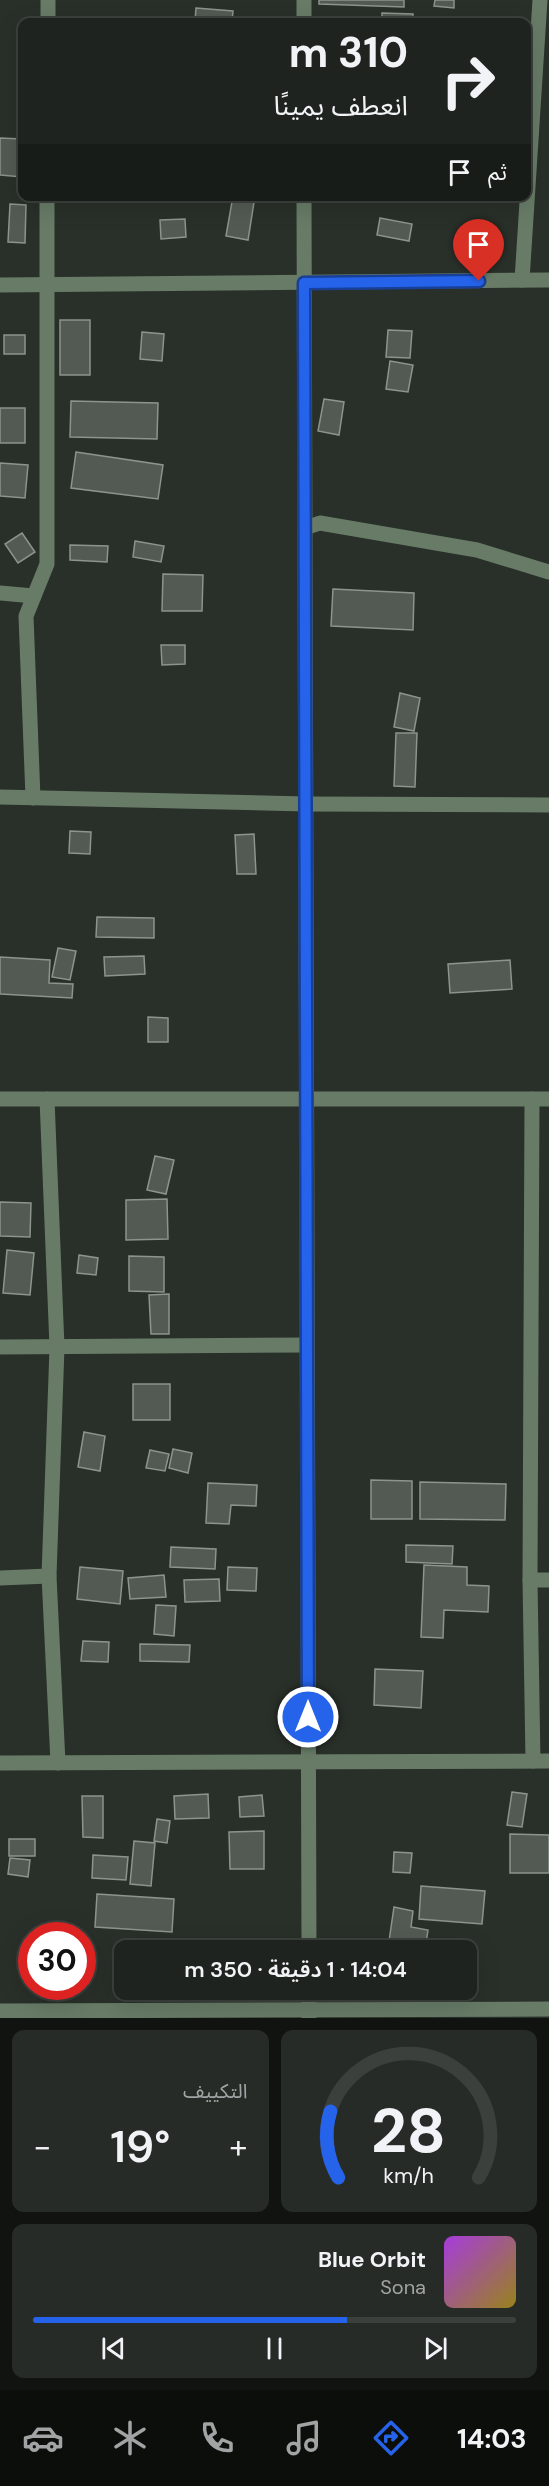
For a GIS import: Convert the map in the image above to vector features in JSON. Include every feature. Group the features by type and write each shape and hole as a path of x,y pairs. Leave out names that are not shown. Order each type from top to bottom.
{"street":[{"path":"48,0 48,18"},
{"path":"304,0 304,18"},
{"path":"531,140 540,0"},
{"path":"33,798 26,616 47,564 47,201"},
{"path":"304,201 309,1940"},
{"path":"522,280 527,201"},
{"path":"0,285 549,280"},
{"path":"305,528 320,523 477,550 549,572"},
{"path":"0,593 34,596"},
{"path":"0,797 306,804 549,805"},
{"path":"0,1099 549,1099"},
{"path":"47,1099 57,1347 49,1576 58,1763"},
{"path":"532,1099 530,1580 533,1761"},
{"path":"0,1347 307,1345"},
{"path":"0,1578 49,1576"},
{"path":"530,1580 549,1580"},
{"path":"0,1763 549,1761"},
{"path":"0,2011 309,2015 549,2009"}],"building":[{"path":"319,0 404,0 404,7 319,4"},
{"path":"435,0 454,0 454,8 434,6"},
{"path":"196,8 233,11 232,18 195,18"},
{"path":"382,13 413,14 412,18 382,18"},
{"path":"0,138 18,139 18,177 0,175"},
{"path":"232,201 254,201 248,240 226,236"},
{"path":"10,204 26,205 25,243 8,242"},
{"path":"380,218 412,224 409,241 377,235"},
{"path":"185,219 186,237 161,239 160,220"},
{"path":"60,320 90,320 90,375 60,375"},
{"path":"388,330 412,331 410,358 386,357"},
{"path":"142,332 164,334 162,361 140,359"},
{"path":"4,335 25,335 25,354 4,354"},
{"path":"390,361 413,365 408,392 386,389"},
{"path":"324,399 344,402 339,435 318,431"},
{"path":"71,401 158,403 157,439 70,437"},
{"path":"0,408 25,408 25,443 0,443"},
{"path":"76,452 163,465 158,499 71,488"},
{"path":"0,463 28,465 25,498 0,496"},
{"path":"22,533 35,552 18,563 5,544"},
{"path":"135,541 164,546 161,562 133,557"},
{"path":"70,545 108,546 107,562 70,560"},
{"path":"163,574 203,575 202,611 162,611"},
{"path":"333,589 414,593 413,630 331,626"},
{"path":"161,645 185,645 185,664 162,665"},
{"path":"400,693 420,698 414,731 394,727"},
{"path":"396,733 417,733 415,787 394,786"},
{"path":"70,831 91,832 90,854 69,853"},
{"path":"254,834 256,874 237,874 235,835"},
{"path":"97,917 154,918 154,938 96,937"},
{"path":"58,948 76,951 70,980 52,977"},
{"path":"144,956 145,974 105,976 104,957"},
{"path":"0,957 50,960 49,983 73,984 72,998 0,994"},
{"path":"510,960 512,989 450,993 448,964"},
{"path":"148,1017 168,1018 168,1042 148,1042"},
{"path":"155,1156 174,1160 166,1194 147,1190"},
{"path":"167,1199 168,1239 126,1240 126,1200"},
{"path":"0,1202 31,1203 30,1237 0,1236"},
{"path":"7,1250 34,1253 30,1295 3,1293"},
{"path":"79,1255 98,1258 96,1275 77,1273"},
{"path":"129,1256 164,1257 164,1292 129,1291"},
{"path":"169,1294 169,1334 151,1334 149,1295"},
{"path":"133,1384 170,1384 170,1420 133,1420"},
{"path":"84,1432 105,1436 100,1471 78,1467"},
{"path":"173,1449 192,1453 188,1473 169,1468"},
{"path":"150,1450 169,1454 165,1471 146,1468"},
{"path":"371,1480 412,1481 412,1519 371,1519"},
{"path":"420,1482 506,1484 505,1520 420,1519"},
{"path":"208,1483 257,1485 256,1506 231,1505 229,1524 206,1523"},
{"path":"406,1545 453,1546 452,1564 406,1562"},
{"path":"171,1547 216,1549 215,1569 170,1567"},
{"path":"424,1565 467,1567 467,1585 489,1586 488,1612 444,1610 443,1638 421,1637"},
{"path":"80,1567 123,1571 120,1604 77,1599"},
{"path":"228,1567 257,1568 256,1591 227,1590"},
{"path":"164,1575 166,1597 130,1599 128,1578"},
{"path":"219,1579 220,1601 185,1602 184,1580"},
{"path":"156,1605 176,1606 174,1636 154,1634"},
{"path":"83,1641 109,1642 108,1662 81,1661"},
{"path":"140,1644 190,1645 189,1662 140,1661"},
{"path":"375,1669 423,1671 421,1708 374,1705"},
{"path":"512,1792 527,1794 522,1827 507,1825"},
{"path":"208,1794 209,1818 175,1819 174,1796"},
{"path":"262,1795 264,1816 240,1817 239,1797"},
{"path":"82,1796 103,1796 103,1838 83,1837"},
{"path":"157,1819 170,1821 167,1843 154,1841"},
{"path":"264,1831 264,1869 230,1869 229,1832"},
{"path":"510,1834 549,1835 549,1873 510,1873"},
{"path":"9,1839 35,1839 35,1856 9,1856"},
{"path":"134,1841 155,1843 151,1886 130,1884"},
{"path":"394,1852 412,1853 410,1873 393,1872"},
{"path":"93,1855 128,1857 126,1880 92,1878"},
{"path":"10,1858 30,1860 28,1877 8,1874"},
{"path":"421,1886 485,1891 482,1924 419,1919"},
{"path":"97,1894 174,1899 172,1932 96,1927"},
{"path":"394,1907 413,1911 411,1927 428,1930 426,1940 389,1940"}],"route":[{"path":"308,1717 304,283 479,281"}]}
